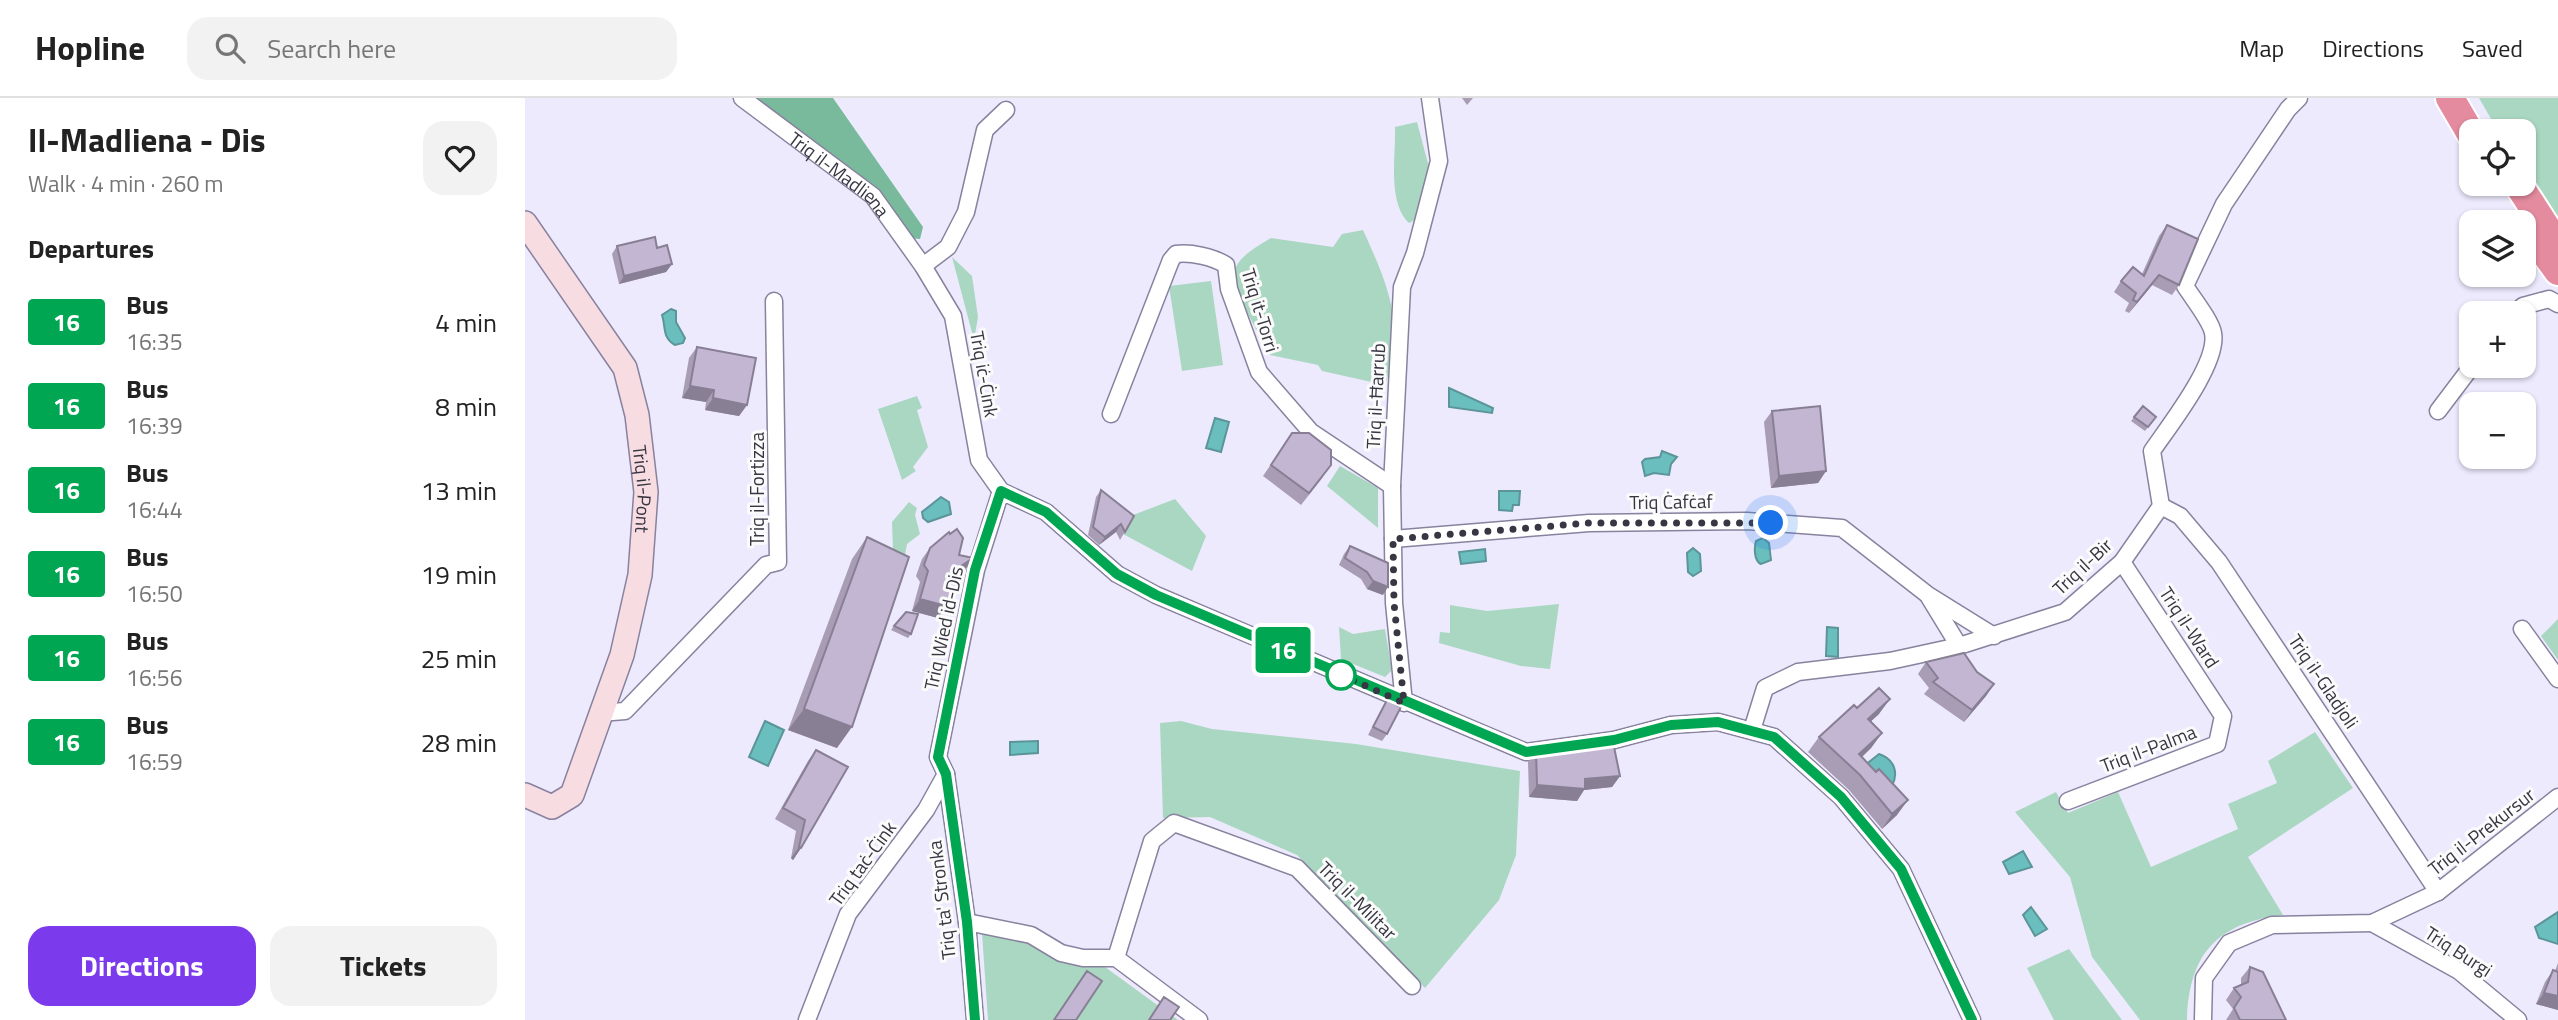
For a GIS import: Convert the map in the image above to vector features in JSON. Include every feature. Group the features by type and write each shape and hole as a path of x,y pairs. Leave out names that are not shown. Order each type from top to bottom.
{"highway":[{"path":"2450,98 2462,119"},
{"path":"2470,98 2481,119"},
{"path":"2526,196 2558,246"},
{"path":"2536,240 2558,271"}],"street":[{"name":"Triq il-Madliena","path":"742,98 873,196 923,266"},
{"name":"Triq il-Ħarrub","path":"1404,703 1394,603 1392,486 1402,287 1415,253 1439,161 1430,98"},
{"path":"2161,506 2152,451 2204,373 2213,332 2185,286 2224,204 2288,109 2299,98"},
{"path":"923,266 949,247 966,212 985,130 1006,110"},
{"name":"Triq il-Pont","path":"525,223 625,368 637,415 646,492 640,575 622,655 572,795 552,807 525,795"},
{"name":"Triq it-Torri","path":"1111,414 1171,260 1176,254 1185,253 1219,261 1226,265 1229,289 1259,372 1311,432 1392,486"},
{"name":"Triq iċ-Ċink","path":"923,266 953,316 979,460 1001,491"},
{"path":"2536,302 2549,299 2558,304"},
{"name":"Triq il-Fortizza","path":"600,713 625,711 766,565 778,562 774,301"},
{"path":"2438,411 2463,378"},
{"path":"1001,491 1046,512 1117,574 1156,595 1404,703 1526,752 1614,740 1671,725 1718,722 1774,737 1841,797 1901,869 1972,1020"},
{"name":"Triq Wied id-Dis","path":"946,774 938,757 975,570 1001,491"},
{"name":"Triq il-Bir","path":"1752,730 1765,688 1798,672 1891,661 1959,646 2065,612 2122,562 2161,506"},
{"name":"Triq il-Gladjoli","path":"2161,506 2180,516 2218,562 2438,892"},
{"name":"Triq Ċafċaf","path":"1393,539 1589,523 1747,521 1842,528 1928,595 1994,636"},
{"name":"Triq il-Ward","path":"2122,562 2223,716"},
{"name":"Triq Ċafċaf","path":"1928,595 1959,646"},
{"path":"2522,629 2558,679"},
{"name":"Triq il-Palma","path":"2068,801 2217,744 2223,716"},
{"name":"Triq ta' Stronka","path":"946,774 967,922 975,1020"},
{"name":"Triq taċ-Ċink","path":"807,1020 848,914 926,810 946,774"},
{"name":"Triq il-Prekursur","path":"2203,1020 2204,978 2229,943 2272,925 2372,923 2438,892 2558,798"},
{"name":"Triq il-Militar","path":"1116,958 1152,841 1174,823 1297,868 1412,986"},
{"path":"967,922 1031,935 1061,953 1083,958 1116,958 1199,1020"},
{"name":"Triq Burgi","path":"2372,923 2459,971 2518,1020"}],"shaded area":[{"path":"750,98 833,98 923,227 920,239 909,238"},
{"path":"2479,98 2558,98 2558,226 2536,192 2536,119 2491,119"},
{"path":"1417,122 1430,171 1415,220 1409,223 1402,214 1395,191 1395,127"},
{"path":"1363,230 1386,287 1394,324 1394,343 1385,385 1322,371 1318,365 1270,355 1241,298 1235,275 1236,267 1242,258 1271,238 1333,247 1342,234"},
{"path":"952,257 972,276 978,317 974,340"},
{"path":"1211,281 1223,365 1182,371 1169,286"},
{"path":"671,309 676,311 676,322 685,338 683,343 675,345 666,336 662,315"},
{"path":"1449,388 1493,408 1492,413 1449,407"},
{"path":"917,396 922,408 917,410 928,447 913,467 916,471 902,480 878,409"},
{"path":"1215,418 1229,422 1221,452 1206,448"},
{"path":"1662,451 1677,457 1671,464 1669,475 1654,473 1645,476 1642,462 1660,457"},
{"path":"1340,466 1378,488 1378,528 1327,486"},
{"path":"1499,491 1520,491 1519,505 1513,505 1512,511 1499,510"},
{"path":"941,497 949,502 951,514 928,522 923,518 922,512"},
{"path":"1175,499 1206,536 1192,571 1123,534 1133,515"},
{"path":"909,502 917,508 915,515 920,534 907,544 905,555 893,551 892,522"},
{"path":"1763,538 1769,543 1771,560 1761,564 1756,557 1755,547 1756,541"},
{"path":"1693,548 1700,554 1701,571 1693,576 1688,572 1687,553"},
{"path":"1485,549 1486,561 1461,564 1459,552"},
{"path":"1559,604 1550,669 1521,666 1439,643 1440,632 1450,633 1450,605 1487,611"},
{"path":"2558,619 2558,660 2541,636"},
{"path":"1339,627 1353,634 1385,629 1392,670 1385,677 1341,659"},
{"path":"1827,627 1838,628 1838,657 1826,656"},
{"path":"765,721 784,730 768,766 749,757"},
{"path":"1181,721 1212,729 1356,744 1520,771 1516,855 1499,900 1425,988 1297,855 1210,817 1163,818 1160,723"},
{"path":"2315,732 2353,788 2248,857 2283,915 2240,926 2224,934 2211,946 2194,977 2187,1020 2140,1020 2092,957 2070,877 2015,812 2056,792 2068,813 2118,792 2151,867 2238,829 2228,804 2277,783 2268,761"},
{"path":"1038,741 1038,753 1010,755 1010,742"},
{"path":"1879,754 1888,759 1894,767 1892,786 1864,766"},
{"path":"2023,851 2032,867 2009,874 2003,862"},
{"path":"2031,907 2047,929 2035,936 2023,915"},
{"path":"2558,912 2558,944 2539,938 2535,927"},
{"path":"982,933 1025,941 1067,962 1105,967 1178,1020 988,1020"},
{"path":"2069,949 2122,1020 2054,1020 2027,968"}],"building":[{"path":"2167,225 2198,239 2179,285 2159,275 2137,302 2133,300 2136,293 2121,281 2133,267 2144,276"},
{"path":"655,237 657,248 667,245 672,264 624,276 617,246"},
{"path":"697,347 756,358 747,405 713,398 714,390 690,386"},
{"path":"1820,406 1826,471 1779,476 1772,411"},
{"path":"2143,406 2156,417 2148,427 2134,417"},
{"path":"1292,433 1309,433 1331,450 1331,465 1309,493 1271,465"},
{"path":"1101,490 1134,516 1125,532 1121,524 1105,537 1093,527"},
{"path":"957,529 963,538 959,555 973,558 961,566 952,599 948,598 946,606 920,599 928,571 924,565 930,548 949,532 950,534"},
{"path":"867,537 909,557 852,727 804,709"},
{"path":"1350,546 1388,563 1388,587 1373,581 1367,572 1345,558"},
{"path":"906,612 918,614 911,634 894,626"},
{"path":"1964,653 1977,672 1994,684 1972,710 1933,682 1938,678 1926,662"},
{"path":"1879,688 1890,699 1868,719 1882,733 1859,754 1876,772 1879,769 1908,800 1892,814 1860,775 1819,737 1854,705 1857,708"},
{"path":"1387,700 1401,707 1387,734 1373,727"},
{"path":"1613,742 1620,776 1585,779 1585,789 1537,785 1536,751"},
{"path":"816,750 848,767 801,848 799,847 805,820 783,808"},
{"path":"2250,967 2263,972 2286,1020 2240,1020 2234,1008 2241,997 2234,988 2248,982"},
{"path":"2553,970 2558,972 2558,996 2544,993"},
{"path":"1087,971 1102,981 1076,1020 1054,1020"},
{"path":"1164,997 1179,1007 1170,1020 1149,1020"}],"bus line":[{"name":"16","path":"975,1020 967,922 946,774 938,757 975,570 1001,491 1046,512 1117,574 1156,595 1404,703 1526,752 1614,740 1671,725 1718,722 1774,737 1841,797 1901,869 1972,1020"}],"route":[{"path":"1341,675 1330,670 1404,703 1394,603 1393,539 1589,523 1771,523"}]}
